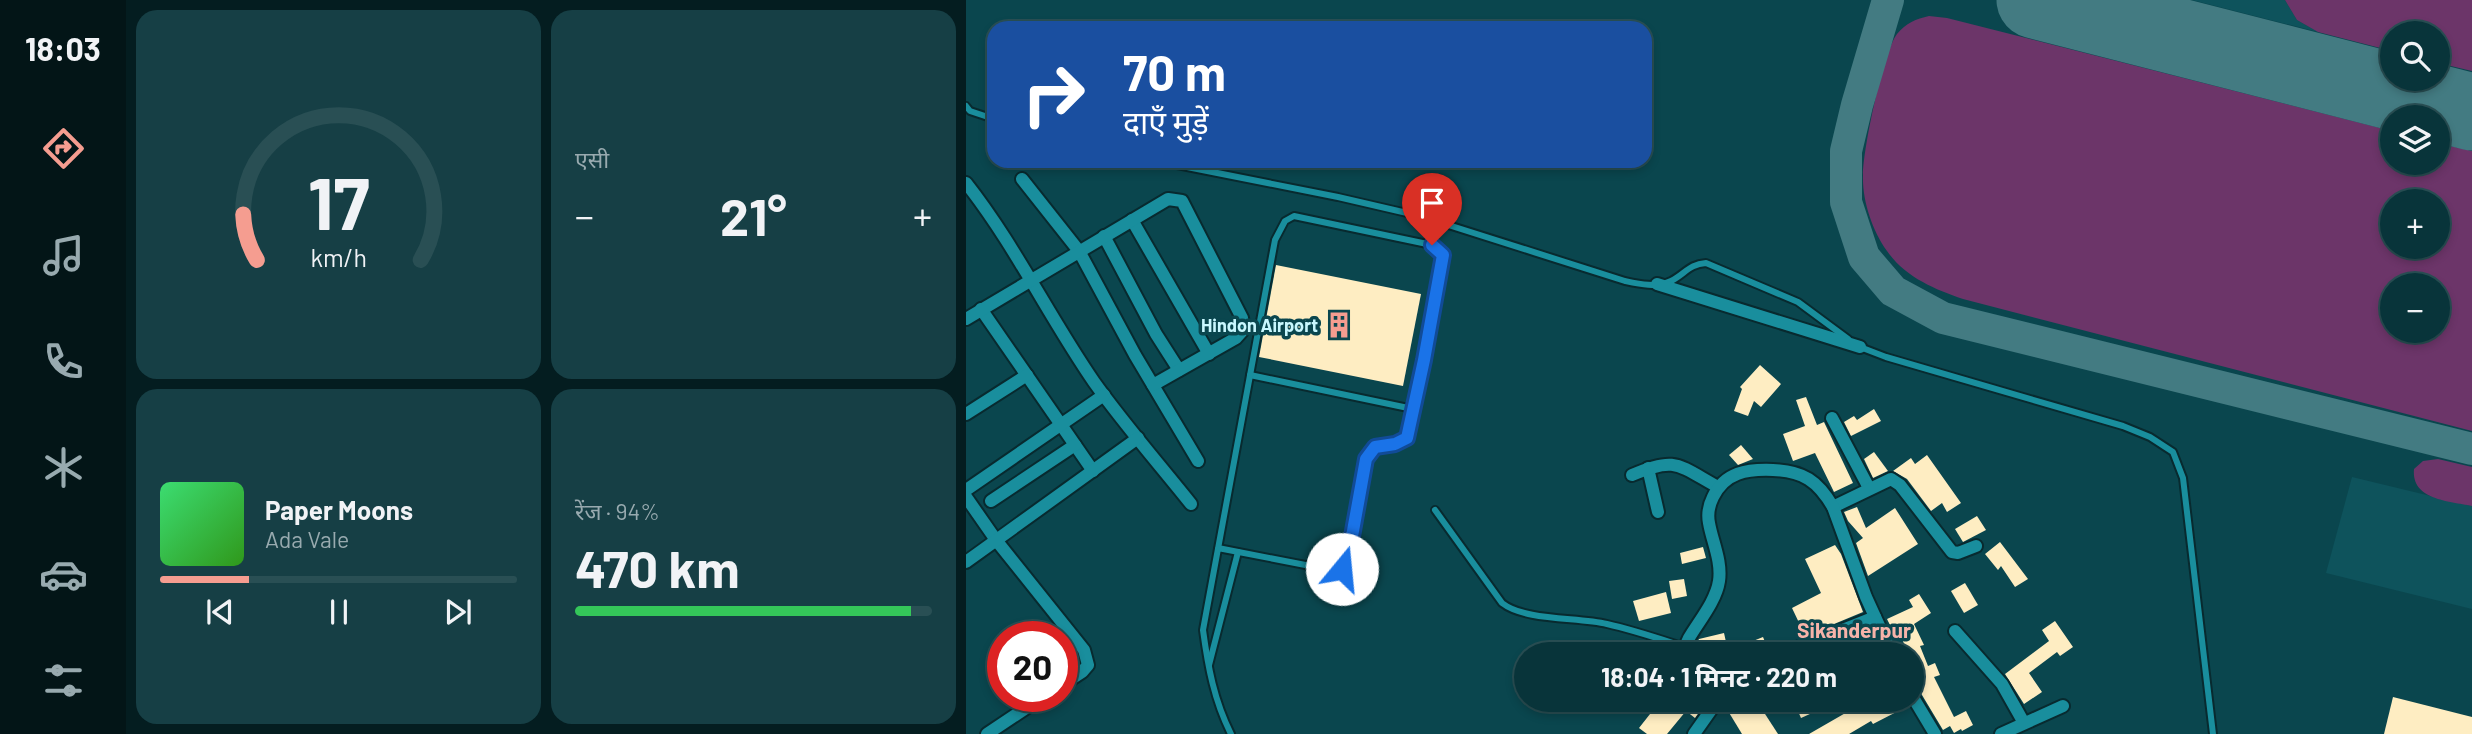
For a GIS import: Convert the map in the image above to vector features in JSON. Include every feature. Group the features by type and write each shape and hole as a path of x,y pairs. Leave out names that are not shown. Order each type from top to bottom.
{"street":[{"path":"1022,178 1079,251 1198,461"},
{"path":"966,183 981,202 1104,395 1191,504"},
{"path":"966,319 1168,199 1182,201 1244,323 1242,334 1153,385"},
{"path":"1132,220 1209,354"},
{"path":"1104,236 1156,334 1179,370"},
{"path":"1657,284 1860,347"},
{"path":"981,309 1093,471"},
{"path":"966,414 1027,375"},
{"path":"966,490 1104,395"},
{"path":"1832,418 1869,488"},
{"path":"966,562 1138,438"},
{"path":"991,501 1075,445"},
{"path":"1632,475 1667,463 1718,487"},
{"path":"1648,468 1658,512"},
{"path":"1691,642 1719,584 1720,572 1708,512 1718,487 1736,473 1763,470 1800,473 1816,483 1833,507 1886,642"},
{"path":"1833,507 1884,481 1896,481 1952,552 1958,553 1976,546"},
{"path":"966,497 996,540 1062,621"},
{"path":"1812,642 1875,617"},
{"path":"1955,631 2002,684 2024,723"},
{"path":"1078,642 1088,657 1088,665 1078,675"},
{"path":"2001,734 2063,706"},
{"path":"987,734 1020,712"},
{"path":"1694,734 1710,712"},
{"path":"1922,712 1935,734"}],"lane":[{"path":"966,106 970,111 987,117"},
{"path":"1192,168 1338,197 1439,222 1625,281 1657,284 1671,281 1695,264 1706,263 1798,302 1860,347 2123,426 2150,437 2173,452 2183,478 2213,734"},
{"path":"1218,548 1326,569 1342,569 1349,553 1366,459 1375,447 1395,444 1407,438 1443,255 1432,245 1294,216 1285,221 1275,240 1203,629 1208,666 1219,709 1231,734"},
{"path":"1432,245 1439,222"},
{"path":"1250,375 1413,409"},
{"path":"1435,510 1508,608 1526,614 1609,624 1661,642"},
{"path":"1208,666 1237,552"}],"shaded area":[{"path":"2192,0 2285,0 2297,20 2318,32"},
{"path":"2285,0 2472,0 2472,71 2450,66 2450,21 2380,21 2380,48 2318,32 2297,20"},
{"path":"1929,16 1947,18 2380,128 2380,175 2450,175 2450,146 2472,151 2472,431 1963,299 1911,275 1894,260 1877,234 1866,204 1863,175 1866,145 1886,60 1897,34 1912,22"},
{"path":"2438,459 2472,467 2472,506 2433,497 2419,487 2414,469 2423,461"},
{"path":"2352,477 2472,506 2472,609 2326,573"}],"building":[{"name":"Hindon Airport","path":"1276,265 1421,294 1403,386 1259,357"},
{"path":"1760,365 1781,384 1761,407 1754,401 1748,416 1734,411 1742,389 1740,387"},
{"path":"1806,397 1817,425 1824,422 1853,483 1834,492 1815,453 1793,461 1783,434 1805,426 1796,400"},
{"path":"1874,409 1881,421 1851,436 1844,422 1854,416 1857,420"},
{"path":"1741,445 1753,459 1738,465 1729,455"},
{"path":"1874,452 1888,471 1873,478 1864,459"},
{"path":"1927,455 1961,503 1947,512 1942,503 1931,511 1907,479 1893,471 1911,458 1915,464"},
{"path":"1857,507 1866,528 1895,508 1918,544 1868,576 1856,543 1863,538 1844,512"},
{"path":"1977,516 1986,530 1963,542 1955,529"},
{"path":"2000,542 2028,579 2015,587 2001,566 1998,570 1985,554"},
{"path":"1835,545 1863,612 1822,629 1819,622 1802,629 1792,608 1821,593 1805,559"},
{"path":"1703,547 1706,558 1682,564 1680,553"},
{"path":"1684,579 1687,596 1672,599 1669,581"},
{"path":"1965,583 1978,605 1964,613 1951,591"},
{"path":"1666,592 1671,613 1639,621 1633,601"},
{"path":"1919,594 1931,613 1914,624 1923,642 1903,642 1897,629 1893,631 1887,619 1913,607 1909,600"},
{"path":"2055,621 2073,647 2060,656 2057,652 2029,673 2042,692 2024,704 2005,674 2049,641 2042,630"},
{"path":"1724,633 1726,642 1698,642 1699,639"},
{"path":"1763,637 1765,642 1750,642"},
{"path":"1924,656 1928,666 1935,663 1940,675 1934,677 1954,717 1966,711 1973,725 1954,733 1950,726 1943,730 1924,698"},
{"path":"2393,697 2472,717 2472,734 2384,734"},
{"path":"1652,712 1685,712 1667,734 1647,734 1639,728"},
{"path":"1687,712 1699,712 1695,718"},
{"path":"1729,712 1764,712 1778,734 1742,734"},
{"path":"1798,712 1814,712 1801,718"},
{"path":"1847,712 1896,712 1873,724 1871,721 1849,734 1809,734"}],"taxiway":[{"path":"1888,0 1846,151 1846,202 1864,257 1893,291 1943,318 2472,449"}],"runway":[{"path":"2035,0 2472,112"}],"place":[{"name":"Hindon Airport","path":"1339,325"}],"district":[{"name":"Sikanderpur","path":"1854,629"}],"route":[{"path":"1342,569 1349,553 1366,459 1375,447 1395,444 1407,438 1443,255 1432,245"}]}
